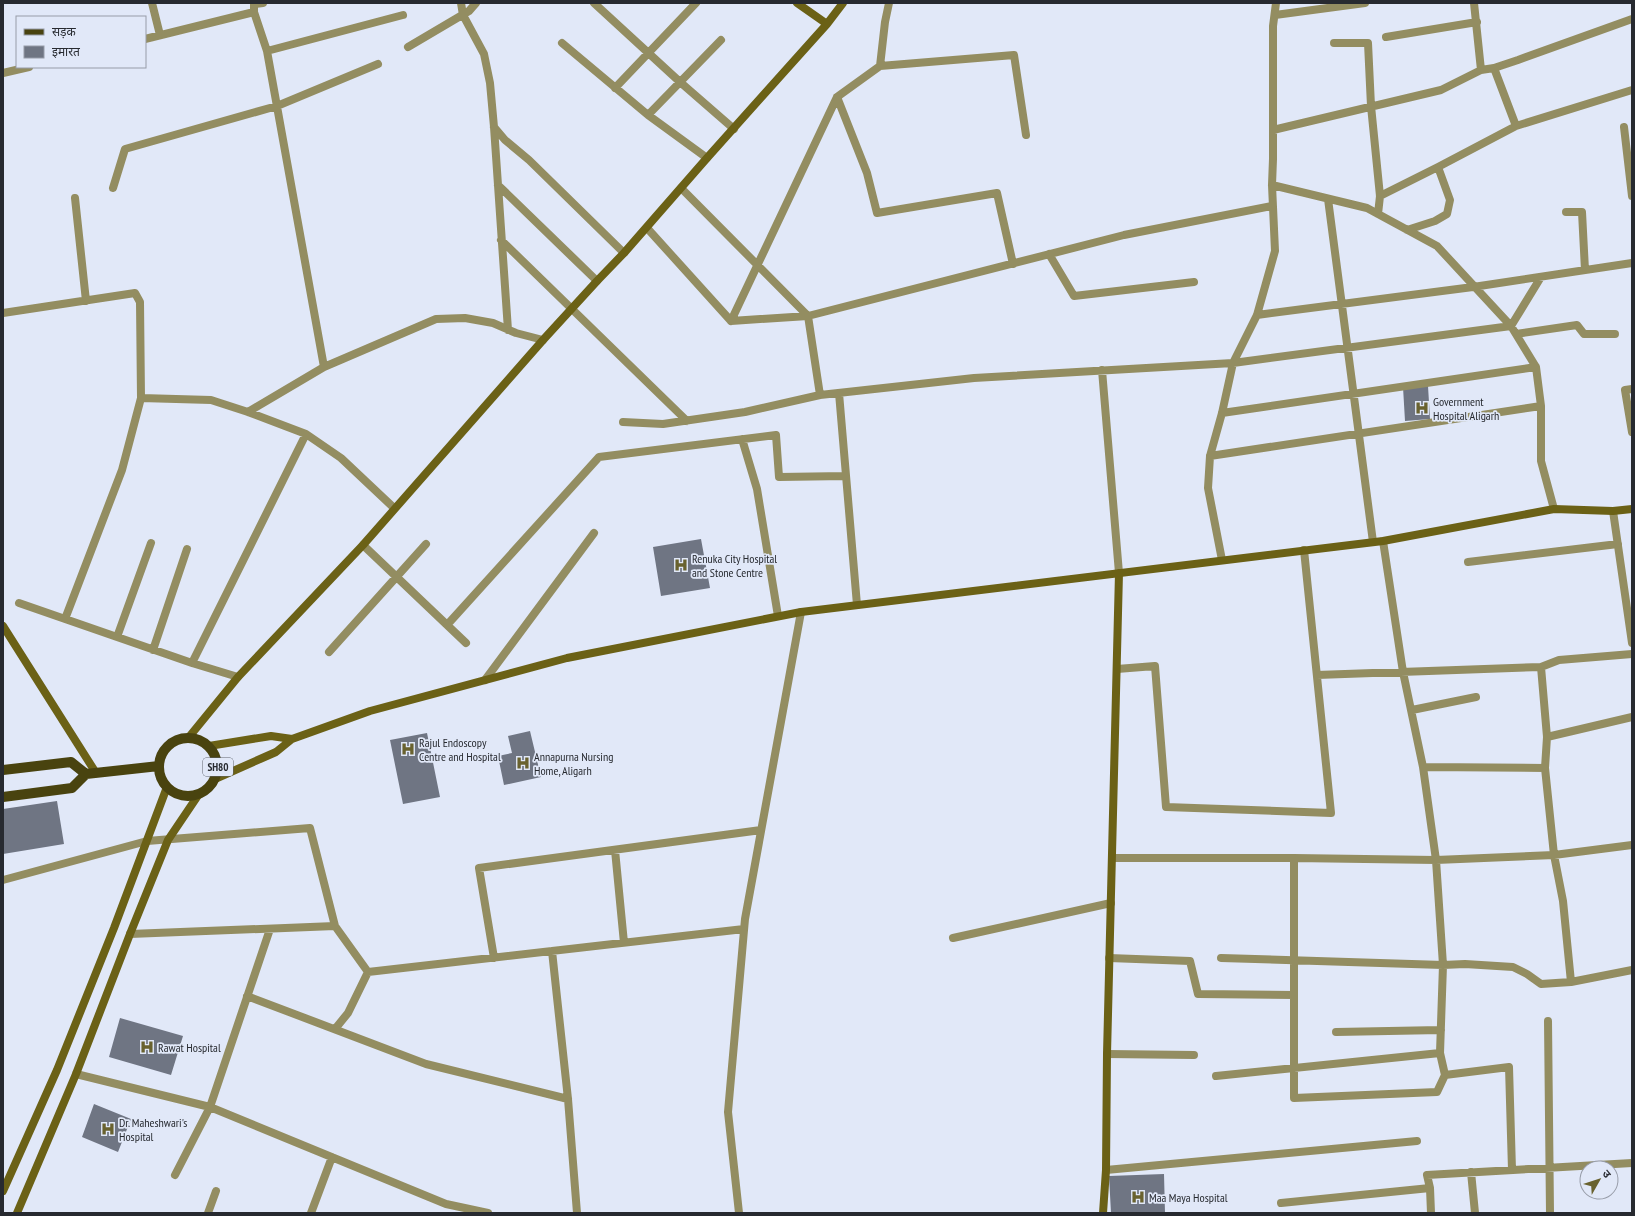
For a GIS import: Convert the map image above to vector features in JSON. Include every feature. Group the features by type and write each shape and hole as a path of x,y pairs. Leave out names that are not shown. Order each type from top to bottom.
{"main road":[{"path":"189,737 177,739 168,745 161,755 159,766 161,778 167,787 177,794 188,796 199,794"},
{"name":"SH80","path":"189,737 200,740 209,746 216,756 218,767 215,778 209,788 199,794"},
{"path":"3,770 71,762 91,773"},
{"path":"3,797 72,788 91,773 159,766"}],"street":[{"path":"152,3 160,35"},
{"path":"461,3 463,15 484,54 490,83 508,330"},
{"path":"408,47 470,11 476,3"},
{"path":"594,3 680,82 734,128"},
{"path":"615,88 696,3"},
{"path":"797,3 827,24"},
{"path":"189,737 238,677 363,545 543,340 647,228 707,158 827,24 843,3"},
{"path":"880,66 885,22 889,3"},
{"path":"1222,560 1208,488 1210,456 1222,414 1233,363 1257,314 1275,251 1272,185 1276,3"},
{"path":"1275,15 1365,3"},
{"path":"1474,3 1481,70"},
{"path":"146,39 256,6 267,51 324,367"},
{"path":"267,51 403,14"},
{"path":"1273,130 1441,90 1481,70 1494,68 1632,19"},
{"path":"1386,37 1477,22"},
{"path":"648,115 721,40"},
{"path":"562,43 648,115 707,158"},
{"path":"1334,43 1368,43 1371,106 1380,196 1378,214"},
{"path":"731,321 837,97 880,66 1014,55 1026,135"},
{"path":"113,188 125,149 277,106 378,64"},
{"path":"3,73 25,68"},
{"path":"1494,68 1516,126"},
{"path":"1380,196 1516,126 1632,90"},
{"path":"837,97 867,173 877,213 997,193 1013,264"},
{"path":"494,127 624,253"},
{"path":"1624,127 1632,196"},
{"path":"1407,230 1435,221 1447,214 1450,200 1438,167"},
{"path":"1272,185 1367,208 1437,246 1473,287 1511,326 1536,367 1541,406 1541,461 1554,509"},
{"path":"498,186 597,281"},
{"path":"681,188 808,316 820,395"},
{"path":"75,198 86,301"},
{"path":"1328,199 1373,542"},
{"path":"731,321 808,316 1124,235 1272,206"},
{"path":"1566,212 1582,212 1585,270"},
{"path":"647,228 731,321"},
{"path":"501,240 687,421"},
{"path":"1049,254 1074,296 1194,282"},
{"path":"1257,314 1473,287 1632,263"},
{"path":"1511,326 1541,277"},
{"path":"3,313 135,293 140,302 141,398 122,470 65,619"},
{"path":"248,412 324,367 436,319 465,318 493,323 508,330 543,340"},
{"path":"1516,334 1577,325 1584,334 1615,334"},
{"path":"622,422 662,424 687,421 745,412 820,395 974,378 1233,363 1511,326"},
{"path":"1222,414 1536,367"},
{"path":"1102,370 1119,573 1109,958 1106,1170 1103,1213"},
{"path":"1632,389 1624,390 1632,432"},
{"path":"839,393 857,605"},
{"path":"141,398 211,400 306,434 341,458 394,508"},
{"path":"1210,456 1541,406"},
{"path":"192,663 306,434"},
{"path":"447,625 599,457 776,435 779,477 846,476"},
{"path":"742,439 757,489 778,616"},
{"path":"215,778 276,752 292,739 370,711 567,658 778,616 1383,541 1554,509 1613,511 1632,509"},
{"path":"1613,511 1632,643"},
{"path":"485,680 594,533"},
{"path":"1294,858 1294,1098 1437,1092 1445,1075 1440,1053 1443,965 1436,860 1423,767 1403,672 1383,541"},
{"path":"117,637 150,543"},
{"path":"329,652 426,544"},
{"path":"1468,562 1618,544"},
{"path":"363,545 466,643"},
{"path":"154,650 187,549"},
{"path":"1117,669 1155,666 1166,807 1331,813 1304,550"},
{"path":"18,603 192,663 238,677"},
{"path":"739,1213 728,1112 744,929 801,612"},
{"path":"3,626 91,773"},
{"path":"1317,675 1541,667 1559,660 1632,654"},
{"path":"1541,667 1548,737 1545,768 1554,855 1563,901 1571,982"},
{"path":"1412,710 1476,697"},
{"path":"1548,737 1632,717"},
{"path":"209,746 271,736 292,739"},
{"path":"1423,767 1545,768"},
{"path":"3,1191 57,1070 167,787"},
{"path":"17,1213 76,1074 168,840 199,794"},
{"path":"3,880 147,841 310,828 335,926 368,972"},
{"path":"494,958 479,868 761,830"},
{"path":"1112,858 1436,860 1554,855 1632,845"},
{"path":"614,850 624,943"},
{"path":"953,938 1111,903"},
{"path":"130,934 335,926"},
{"path":"175,1175 210,1107 270,929"},
{"path":"368,972 744,929"},
{"path":"552,951 568,1099 577,1213"},
{"path":"1109,958 1190,961 1198,994 1294,995"},
{"path":"1221,958 1443,965 1465,964 1513,967 1541,984 1571,982 1632,970"},
{"path":"335,1029 348,1013 368,972"},
{"path":"247,996 426,1064 568,1099"},
{"path":"1548,1021 1550,1213"},
{"path":"1336,1032 1440,1030"},
{"path":"1216,1076 1440,1053"},
{"path":"1107,1054 1194,1055"},
{"path":"1445,1075 1509,1068 1512,1170"},
{"path":"76,1074 210,1107 446,1204 451,1209 488,1213"},
{"path":"1106,1170 1417,1141"},
{"path":"311,1213 332,1157"},
{"path":"1431,1213 1430,1188 1427,1174 1632,1163"},
{"path":"1472,1172 1474,1213"},
{"path":"1281,1203 1430,1188"},
{"path":"208,1213 216,1191"}],"building":[{"path":"1428,386 1430,419 1405,421 1403,387"},
{"path":"701,539 710,588 661,596 653,547"},
{"path":"530,731 541,777 504,785 498,756 512,753 508,736"},
{"path":"427,733 440,797 403,804 390,740"},
{"path":"57,801 64,844 3,854 3,809"},
{"path":"120,1018 183,1036 171,1075 109,1057"},
{"path":"94,1104 131,1119 118,1152 82,1137"},
{"path":"1164,1174 1165,1213 1111,1213 1109,1176"}],"place":[{"name":"Government Hospital Aligarh","path":"1422,408"},
{"name":"Renuka City Hospital and Stone Centre","path":"681,565"},
{"name":"Rajul Endoscopy Centre and Hospital","path":"408,749"},
{"name":"Annapurna Nursing Home, Aligarh","path":"523,763"},
{"name":"Rawat Hospital","path":"147,1047"},
{"name":"Dr. Maheshwari's Hospital","path":"108,1129"},
{"name":"Maa Maya Hospital","path":"1138,1197"}]}
